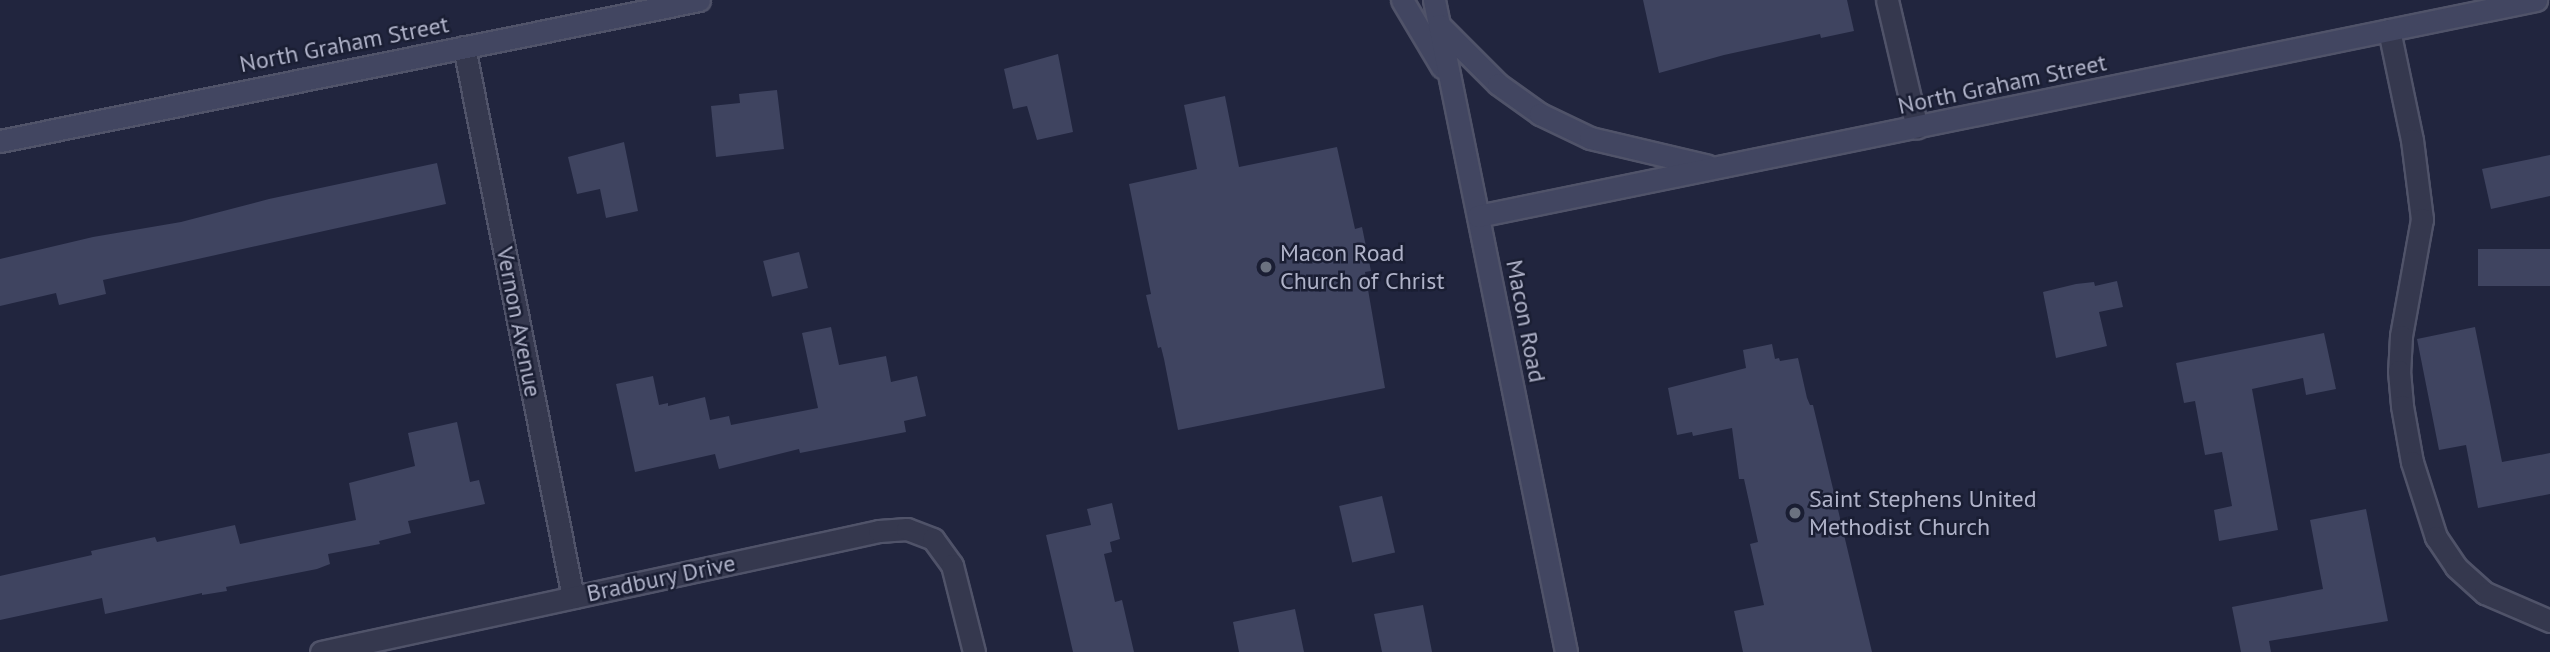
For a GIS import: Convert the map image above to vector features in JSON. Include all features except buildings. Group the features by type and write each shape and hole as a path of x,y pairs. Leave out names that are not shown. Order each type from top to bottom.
{"main road":[{"name":"North Graham Street","path":"0,141 699,0"},
{"path":"1402,0 1451,82"},
{"name":"Macon Road","path":"1434,0 1566,652"},
{"name":"North Graham Street","path":"1478,216 2536,0"},
{"path":"1439,25 1499,84 1540,114 1590,138 1717,168"}],"street":[{"path":"1887,0 1917,128"},
{"path":"2389,30 2414,152 2422,219 2401,336 2399,371 2402,406 2413,462 2436,537 2456,567 2485,593 2550,621"},
{"name":"Vernon Avenue","path":"464,47 573,597"},
{"name":"Bradbury Drive","path":"321,652 415,643 573,597 879,531 907,528 933,539 952,565 974,652"}],"place":[{"name":"Macon Road Church of Christ","path":"1266,267"},
{"name":"Saint Stephens United Methodist Church","path":"1795,513"}]}
